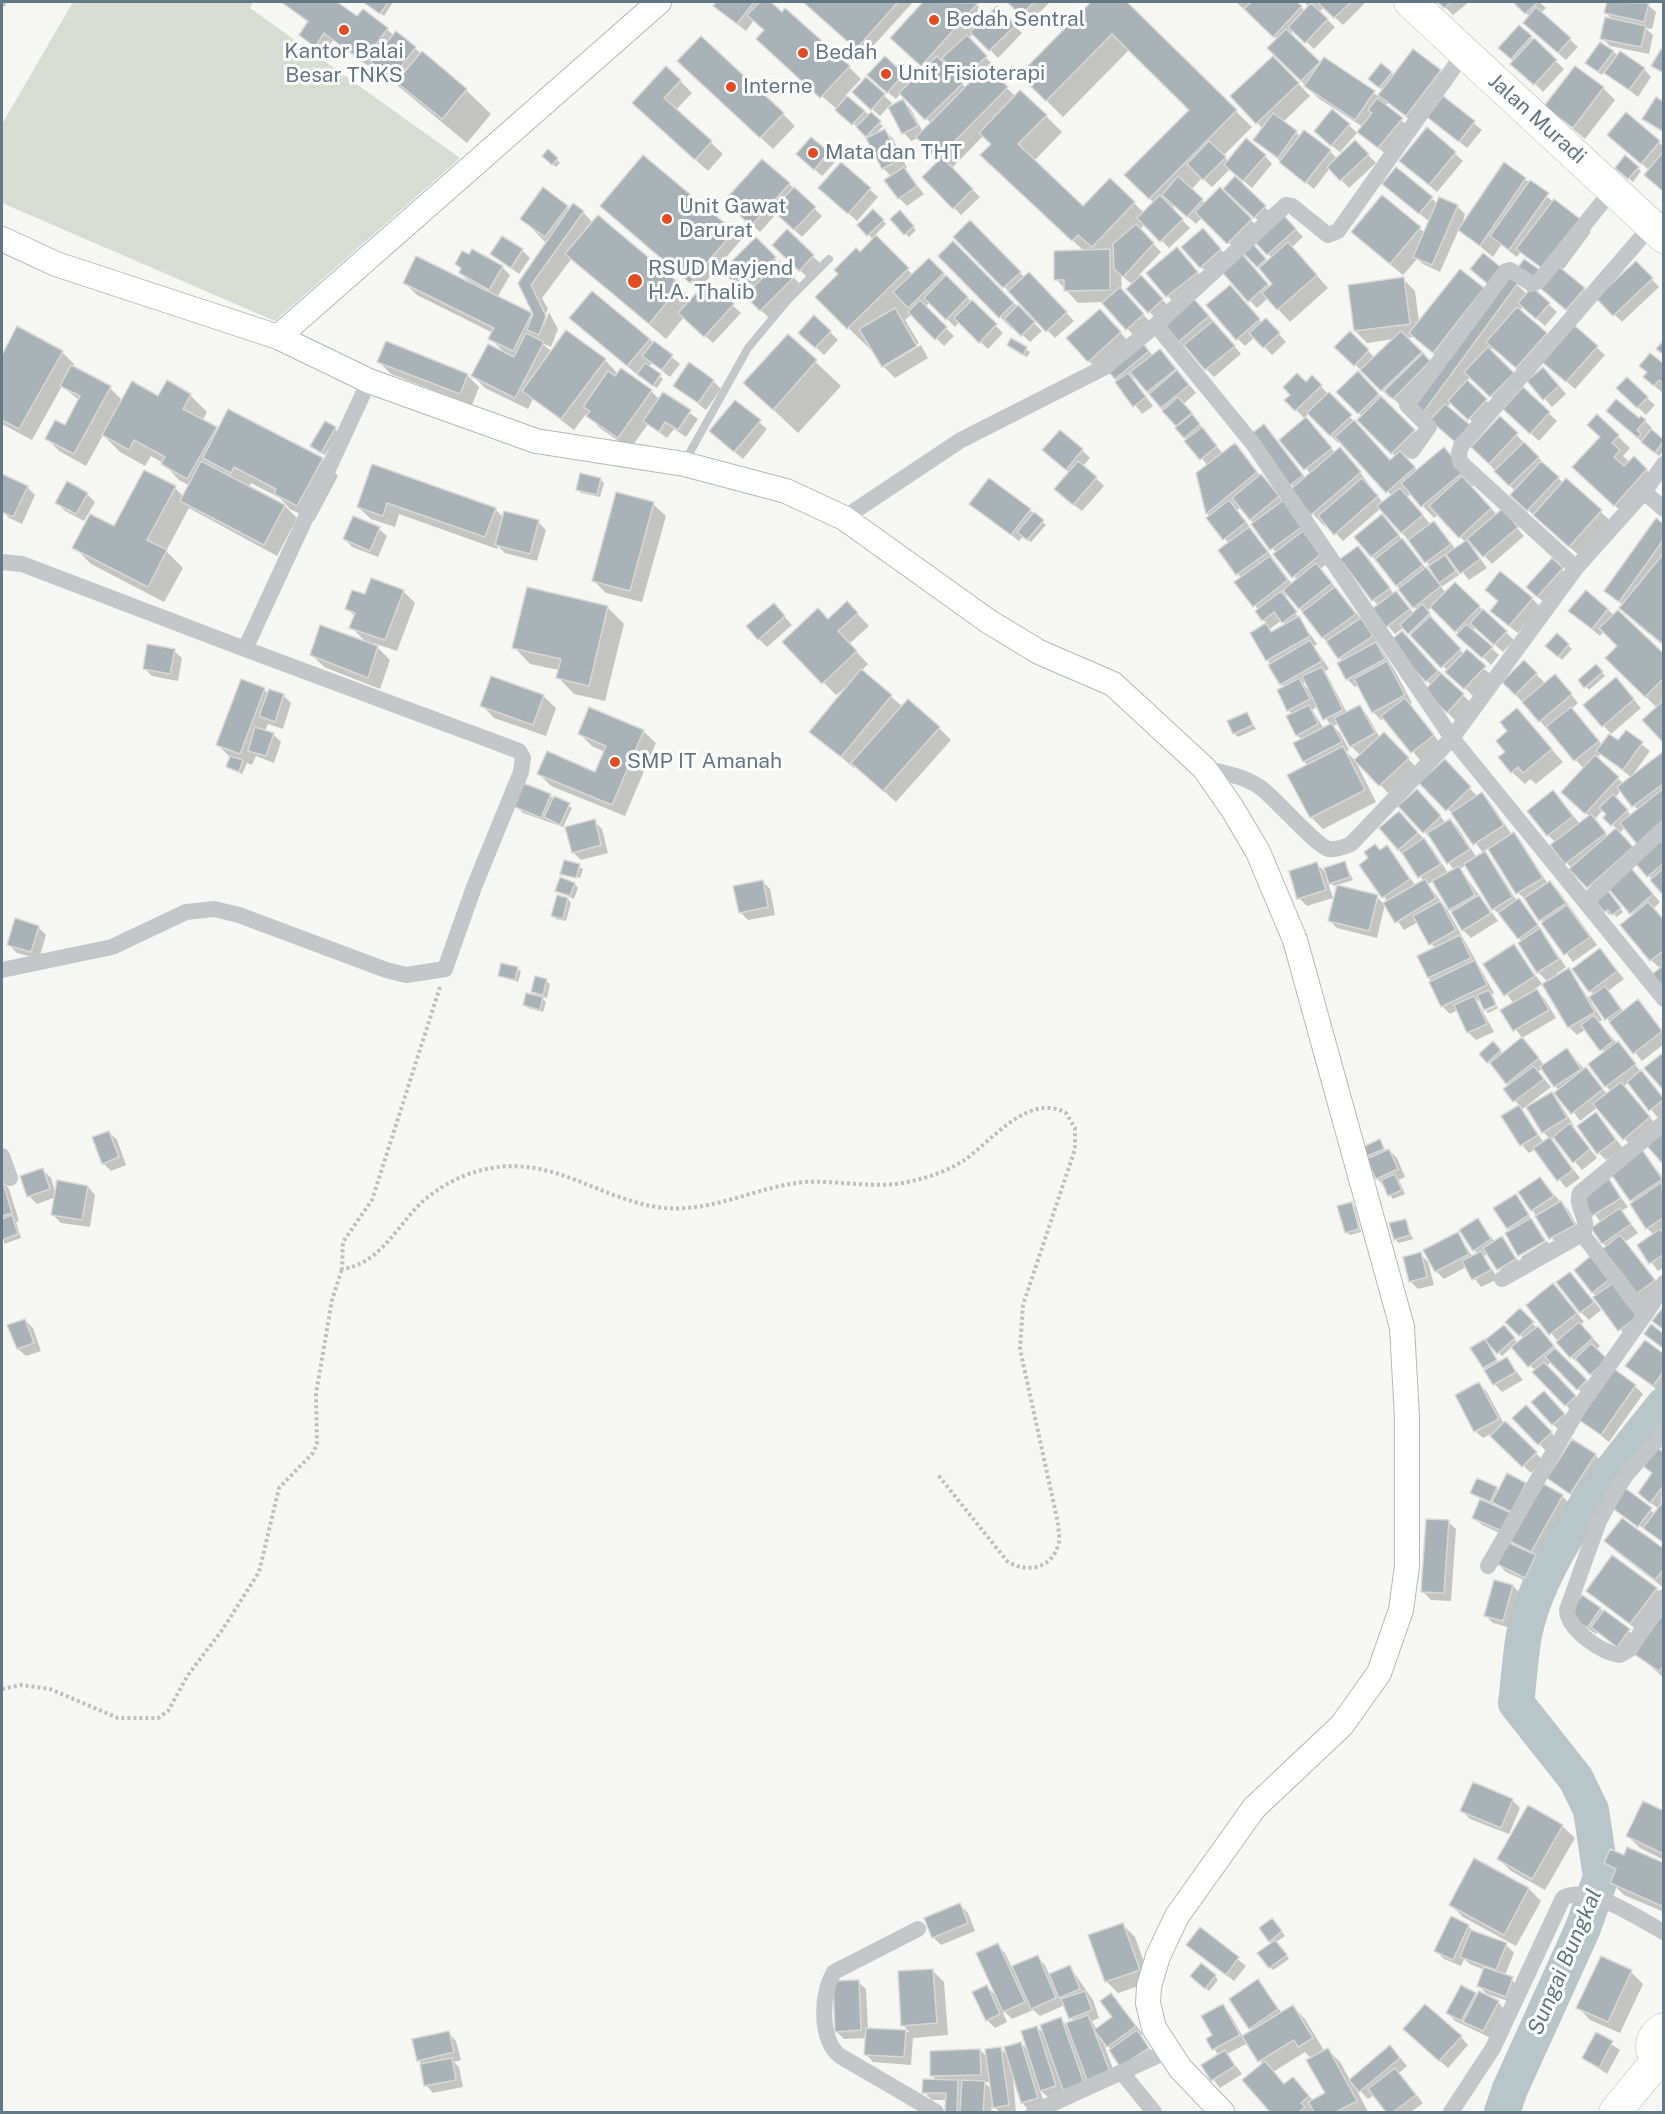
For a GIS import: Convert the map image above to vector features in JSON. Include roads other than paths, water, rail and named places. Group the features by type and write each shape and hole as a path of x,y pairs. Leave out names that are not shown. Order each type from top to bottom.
{"highway":[{"name":"Jalan Muradi","path":"1410,2 1658,231"},
{"path":"1615,2112 1661,2041"}],"main road":[{"path":"278,337 653,3"},
{"path":"2,238 56,264 278,337 369,381 536,441 684,464 786,491 844,518 988,621 1039,652 1113,684 1204,768 1258,852 1295,940 1402,1327 1407,1418 1407,1566 1401,1610 1379,1673 1342,1725 1254,1808 1184,1906 1166,1936 1149,1986 1148,2003 1154,2028 1168,2051 1222,2112"}],"street":[{"path":"844,518 961,440 1105,367 1156,326 1286,205 1292,206 1328,235 1338,231 1464,53"},
{"path":"1412,451 1429,426 1407,405 1506,271 1510,270 1532,284 1539,281 1613,189"},
{"path":"1576,568 1461,462 1459,453 1461,446 1658,231"},
{"path":"1156,326 1254,445 1452,738 1664,999"},
{"path":"245,650 369,381"},
{"path":"1204,768 1245,780 1261,788 1292,815 1315,841 1331,850 1342,848 1358,839 1452,738 1576,568 1644,492 1664,464"},
{"path":"1644,492 1664,509"},
{"path":"2,562 22,564 245,650 519,751 523,758 522,772 474,887 445,969 406,975 386,970 239,915 214,909 186,912 112,947 2,970"},
{"path":"1586,902 1664,828"},
{"path":"1502,1279 1582,1234 1586,1223 1578,1198 1582,1190 1664,1123"},
{"path":"2,1156 10,1178"},
{"path":"1582,1234 1646,1315"},
{"path":"1488,1566 1580,1406 1646,1315 1664,1283"},
{"path":"1664,1432 1626,1475 1599,1521 1566,1610 1567,1616 1579,1633 1611,1653 1620,1655 1630,1649 1664,1597"},
{"path":"1451,2112 1493,2048 1560,1902 1568,1895 1582,1894 1608,1902 1664,1932"},
{"path":"918,1929 834,1972 827,1986 826,2035 831,2047 840,2056 936,2112"},
{"path":"1034,2112 1123,2074 1168,2051"},
{"path":"1123,2074 1154,2112"}],"lane":[{"path":"684,464 748,348 787,301 829,259"}],"waterway":[{"name":"Sungai Bungkal","path":"1502,2112 1510,2089 1583,1928 1601,1877 1591,1810 1576,1779 1516,1703 1524,1635 1533,1604 1562,1543 1601,1484 1664,1405"}],"place":[{"name":"Bedah Sentral","path":"934,20"},
{"name":"Kantor Balai Besar TNKS","path":"344,30"},
{"name":"Bedah","path":"803,53"},
{"name":"Unit Fisioterapi","path":"886,74"},
{"name":"Interne","path":"731,87"},
{"name":"Mata dan THT","path":"813,153"},
{"name":"Unit Gawat Darurat","path":"667,219"},
{"name":"RSUD Mayjend H.A. Thalib","path":"635,281"},
{"name":"SMP IT Amanah","path":"615,762"}]}
